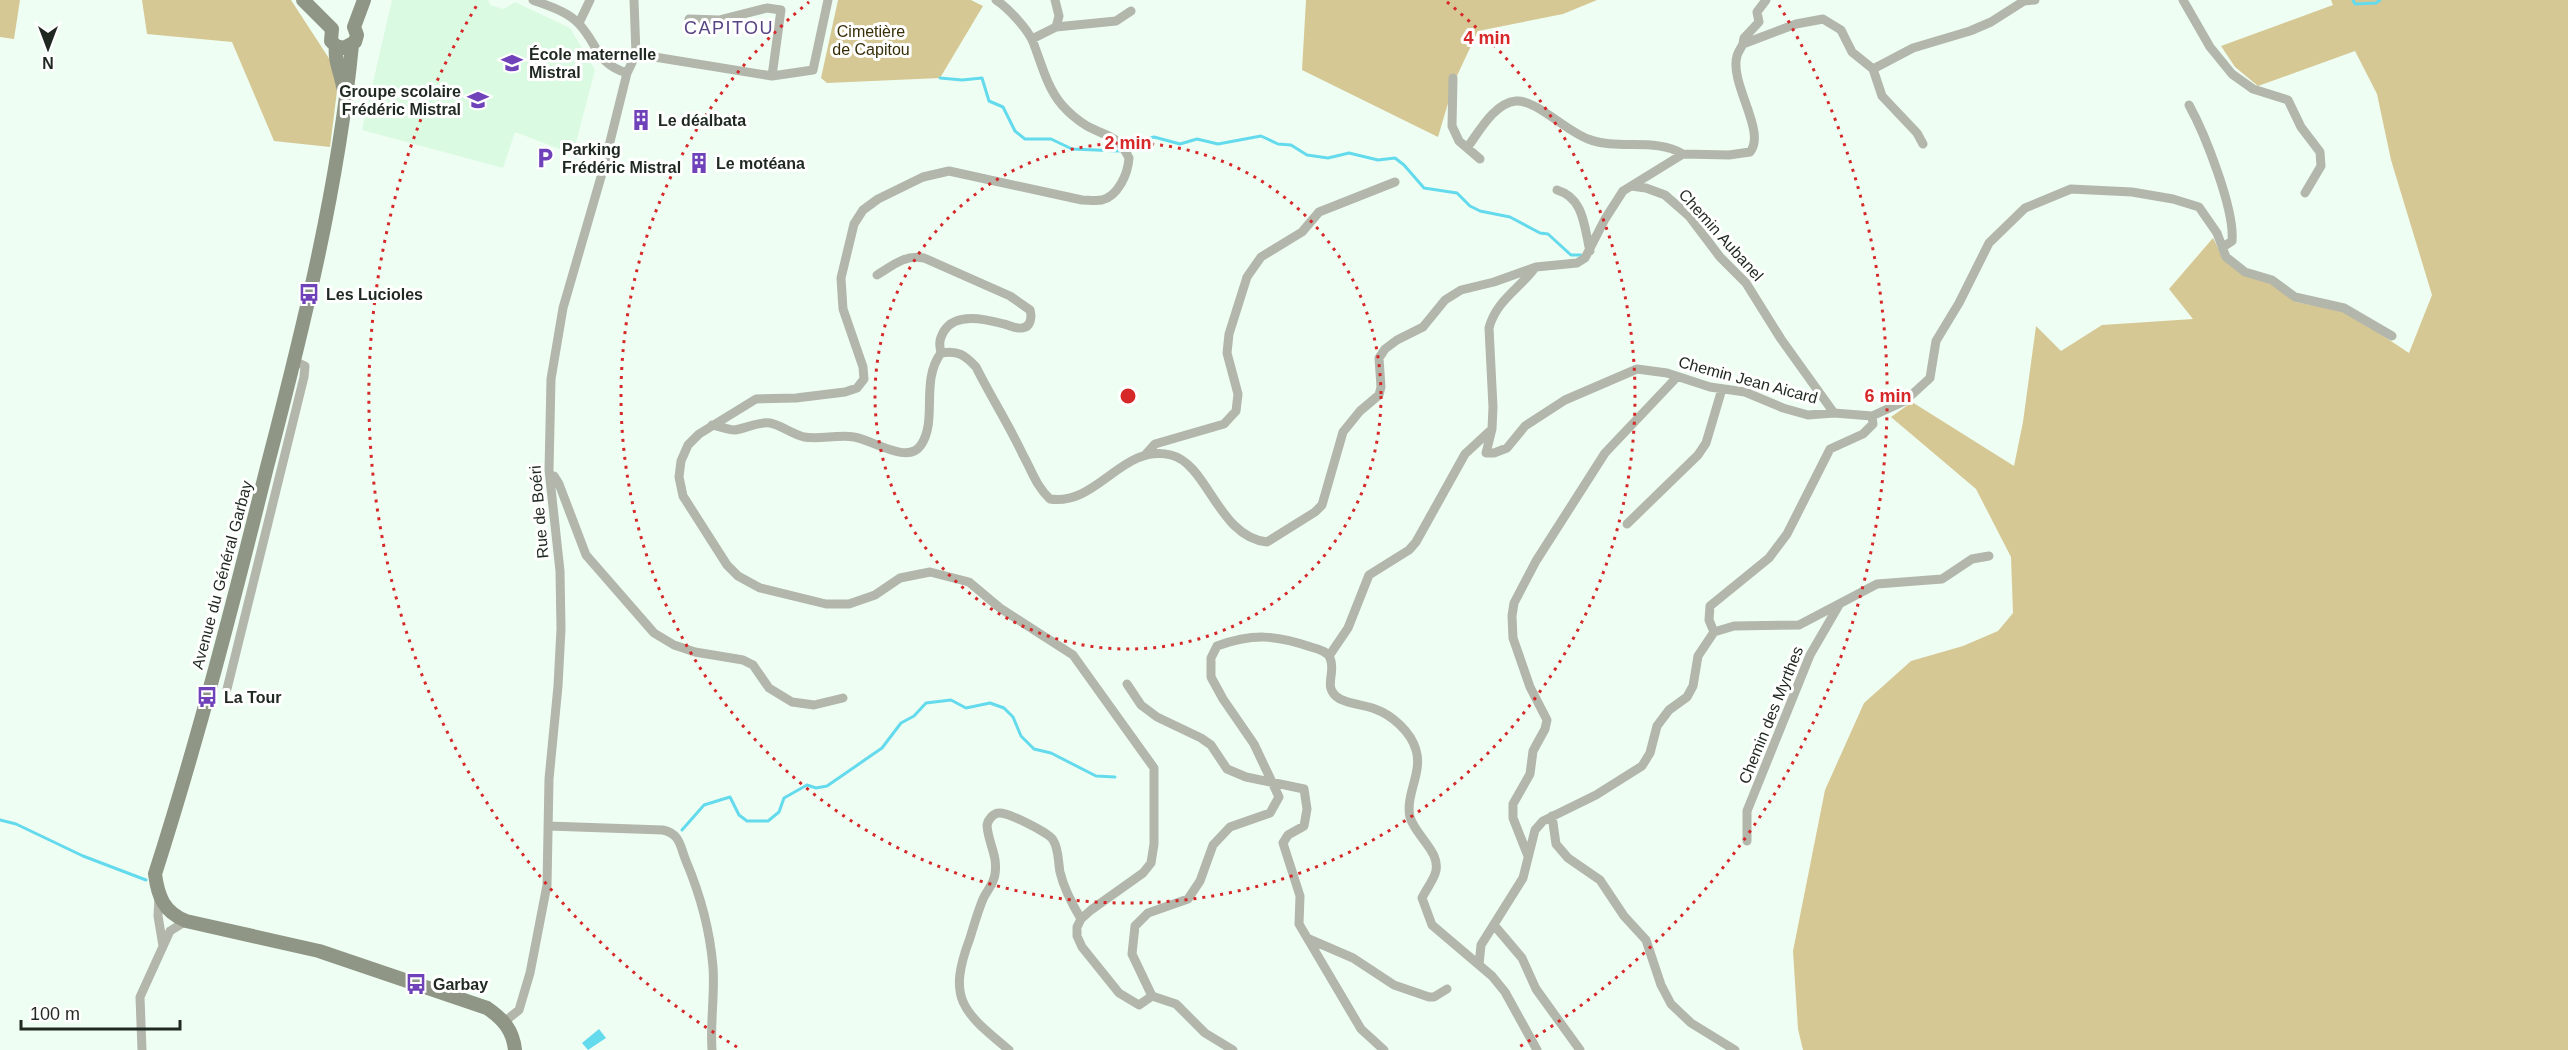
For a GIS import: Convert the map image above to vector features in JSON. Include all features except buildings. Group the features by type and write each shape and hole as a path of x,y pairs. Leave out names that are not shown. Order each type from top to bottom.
{"main road":[{"path":"303,0 332,29"},
{"path":"354,27 343,22 336,24 330,37 336,46 344,48 352,45 356,38 354,27 364,0"},
{"name":"Avenue du Général Garbay","path":"159,897 155,874 196,740 294,361 345,111 352,45"},
{"name":"Avenue du Général Garbay","path":"336,46 334,58 341,73 345,111"},
{"path":"159,897 169,912 186,921 319,951 487,1008 512,1032 515,1050"}],"street":[{"path":"534,0 569,15 579,23 604,62 612,69 627,73"},
{"path":"579,23 590,0"},
{"name":"Rue de Boéri","path":"504,1022 519,1010 530,973 547,885 549,778 559,677 561,629 560,571 550,476 551,379 563,308 598,187 627,73 636,54 634,0"},
{"path":"636,54 772,76 813,70 828,0"},
{"path":"996,0 1004,5 1032,39 1039,62 1061,104 1086,125 1108,134 1122,144 1129,158 1124,179 1112,195 1101,200 1082,200 949,171 923,177 878,199 863,210 854,224 841,278 843,309 863,367 864,379 857,388 845,393 756,399 712,425 688,445 681,461 679,477 683,496 727,565 738,576 760,588 826,604 849,604 875,596 900,578 930,572 969,582 1000,608 1072,655 1154,768 1154,844 1151,863 1143,873 1081,919 1077,927 1077,936 1082,947 1119,993 1139,1005 1152,996"},
{"path":"1055,0 1059,16 1056,27"},
{"path":"1467,148 1493,113 1515,100 1531,102 1557,123 1590,140 1611,144 1667,147 1683,154 1744,154 1754,147 1752,127 1736,73 1737,57 1744,38 1759,22 1757,12 1766,0"},
{"path":"1873,69 1912,48 1970,31 1991,22 2024,1 2035,0"},
{"path":"2183,0 2210,47 2232,74 2253,89 2288,100 2301,127 2320,152 2321,166 2305,193"},
{"path":"689,19 719,20 737,18 744,12 767,8 781,10 772,76"},
{"path":"1032,39 1056,27 1116,21 1131,11"},
{"path":"1743,44 1796,24 1823,19 1841,30 1852,52 1873,69 1882,96 1917,133 1923,144"},
{"path":"1453,78 1452,126 1459,141 1480,159"},
{"path":"2189,105 2210,154 2233,230 2232,241 2223,247"},
{"path":"712,425 734,430 753,424 771,423 806,437 838,435 855,437 904,454 915,452 922,444 926,432 933,363 941,353 955,351 968,358 976,367 1033,477 1050,499 1072,499 1085,493 1132,459 1146,454 1174,456 1187,464 1227,518 1247,536 1267,542 1315,512 1322,505 1343,432 1360,411 1378,395 1381,387 1378,366 1385,349 1423,327 1437,307 1452,294 1536,267 1577,263 1585,258 1623,191 1683,154"},
{"path":"1146,454 1155,444 1224,424 1236,411 1238,394 1227,352 1229,334 1247,277 1261,257 1302,232 1319,212 1395,182"},
{"name":"Chemin Aubanel","path":"1631,186 1646,188 1665,195 1689,216 1720,257 1746,283 1780,339 1800,363 1834,413"},
{"path":"1714,632 1708,620 1710,606 1769,558 1787,534 1830,449 1863,434 1873,424 1872,416 1905,401 1930,378 1936,341 1959,303 1977,264 1989,243 2025,208 2071,189 2109,190 2173,199 2199,207 2217,233 2226,257 2245,272 2272,280 2295,297 2344,308 2392,336"},
{"path":"1557,190 1570,195 1579,205 1590,251"},
{"path":"877,275 905,258 924,258 1010,296 1030,310 1031,321 1028,326 1020,329 995,321 964,318 956,320 949,324 942,335 939,343 941,353"},
{"path":"1329,656 1348,628 1369,575 1410,550 1465,453 1492,429 1490,328 1492,315 1497,306 1536,267"},
{"path":"227,689 304,377 305,366 294,361"},
{"name":"Chemin Jean Aicard","path":"1492,429 1486,448 1486,453 1489,454 1507,448 1525,426 1551,408 1637,369 1652,370 1745,393 1808,415 1834,413 1872,416"},
{"path":"1529,857 1513,818 1513,804 1530,774 1533,751 1545,729 1547,720 1530,687 1513,638 1514,603 1536,561 1605,453 1677,377"},
{"path":"1627,524 1698,455 1706,443 1722,389"},
{"path":"550,476 554,476 559,484 586,555 654,633 674,645 695,652 742,660 753,665 769,688 792,702 814,705 843,698"},
{"path":"1479,965 1481,945 1523,878 1535,830 1543,821 1596,795 1642,766 1650,753 1658,726 1669,710 1687,697 1690,692 1698,657 1714,632 1734,626 1799,625 1877,584 1942,579 1972,559 1989,556"},
{"name":"Chemin des Myrthes","path":"1747,841 1747,811 1810,655 1839,605"},
{"path":"1233,1050 1205,1033 1176,1004 1152,996 1132,954 1135,926 1148,913 1188,898 1200,881 1213,844 1230,827 1270,813 1279,797 1254,744 1223,699 1211,676 1211,658 1218,646 1261,636 1285,638 1323,651 1329,656 1332,665 1329,685 1333,694 1341,699 1377,710 1396,721 1410,737 1417,750 1417,766 1410,799 1410,815 1413,826 1434,856 1437,865 1422,898 1432,925 1479,965 1505,992 1537,1050"},
{"path":"1127,684 1141,705 1157,717 1211,745 1227,769 1246,777 1304,789 1307,809 1304,826 1288,835 1283,843 1300,896 1299,924 1361,1029 1384,1050"},
{"path":"1009,1050 972,1016 964,1005 958,983 959,966 983,898 994,881 996,859 987,825 993,815 1000,813 1008,815 1048,834 1053,839 1061,877 1081,919"},
{"path":"1552,816 1556,844 1568,858 1600,880 1624,916 1646,940 1661,985 1671,1004 1691,1023 1735,1050"},
{"path":"548,826 663,830 672,833 680,841 697,885 711,954 712,1050"},
{"path":"159,897 158,916 163,946"},
{"path":"142,1050 140,997 170,931 186,921"},
{"path":"1494,925 1522,958 1536,989 1580,1050"},
{"path":"1309,939 1353,958 1394,984 1429,997 1434,997 1447,989"}],"shaded area":[{"name":"Groupe scolaire Frédéric Mistral","path":"392,0 488,0 490,5 504,9 515,2 570,28 595,70 573,154 515,132 503,168 362,130"}],"green space":[{"path":"0,0 20,0 14,39 0,37"},
{"path":"142,0 291,0 332,63 337,91 330,147 274,141 232,42 147,34"},
{"name":"Cimetière de Capitou","path":"838,0 971,0 983,6 940,78 827,83 821,78"},
{"path":"1306,0 1597,0 1563,14 1478,31 1455,80 1438,137 1302,70"},
{"path":"2331,0 2568,0 2568,1050 1803,1050 1798,1029 1793,951 1825,790 1864,703 1911,661 1963,646 1998,631 2013,613 2011,557 1976,489 1891,417 1912,402 2014,466 2023,422 2036,326 2061,351 2102,325 2193,319 2169,289 2213,238 2223,258 2270,283 2296,302 2347,312 2409,353 2432,295 2391,160 2377,94 2355,51 2258,86 2235,67 2221,46 2333,5"}],"water":[{"path":"599,1029 606,1038 588,1050 582,1043"}],"waterway":[{"path":"2353,0 2355,4 2376,3 2380,0"},
{"path":"940,78 962,80 982,78 989,101 1003,107 1015,131 1025,139 1051,139 1072,149 1119,151"},
{"path":"1132,144 1154,137 1180,144 1197,139 1218,144 1261,136 1278,144 1291,145 1307,155 1328,158 1349,153 1378,160 1395,158 1424,188 1457,193 1470,206 1480,211 1510,217 1540,233 1548,234 1571,255 1581,255"},
{"path":"682,830 704,805 730,797 739,815 747,821 768,821 779,812 784,798 807,785 816,788 827,786 882,748 901,723 914,716 926,703 951,700 966,708 990,703 1004,708 1013,717 1021,736 1034,749 1051,753 1096,776 1115,777"},
{"path":"0,820 16,824 83,856 146,880"}],"place":[{"name":"École maternelle Mistral","path":"512,63"},
{"name":"Groupe scolaire Frédéric Mistral","path":"478,100"},
{"name":"Le déalbata","path":"641,120"},
{"name":"Parking Frédéric Mistral","path":"545,158"},
{"name":"Le motéana","path":"699,163"},
{"name":"Les Lucioles","path":"309,294"},
{"name":"La Tour","path":"207,697"},
{"name":"Garbay","path":"416,984"}],"district":[{"name":"CAPITOU","path":"729,28"}]}
